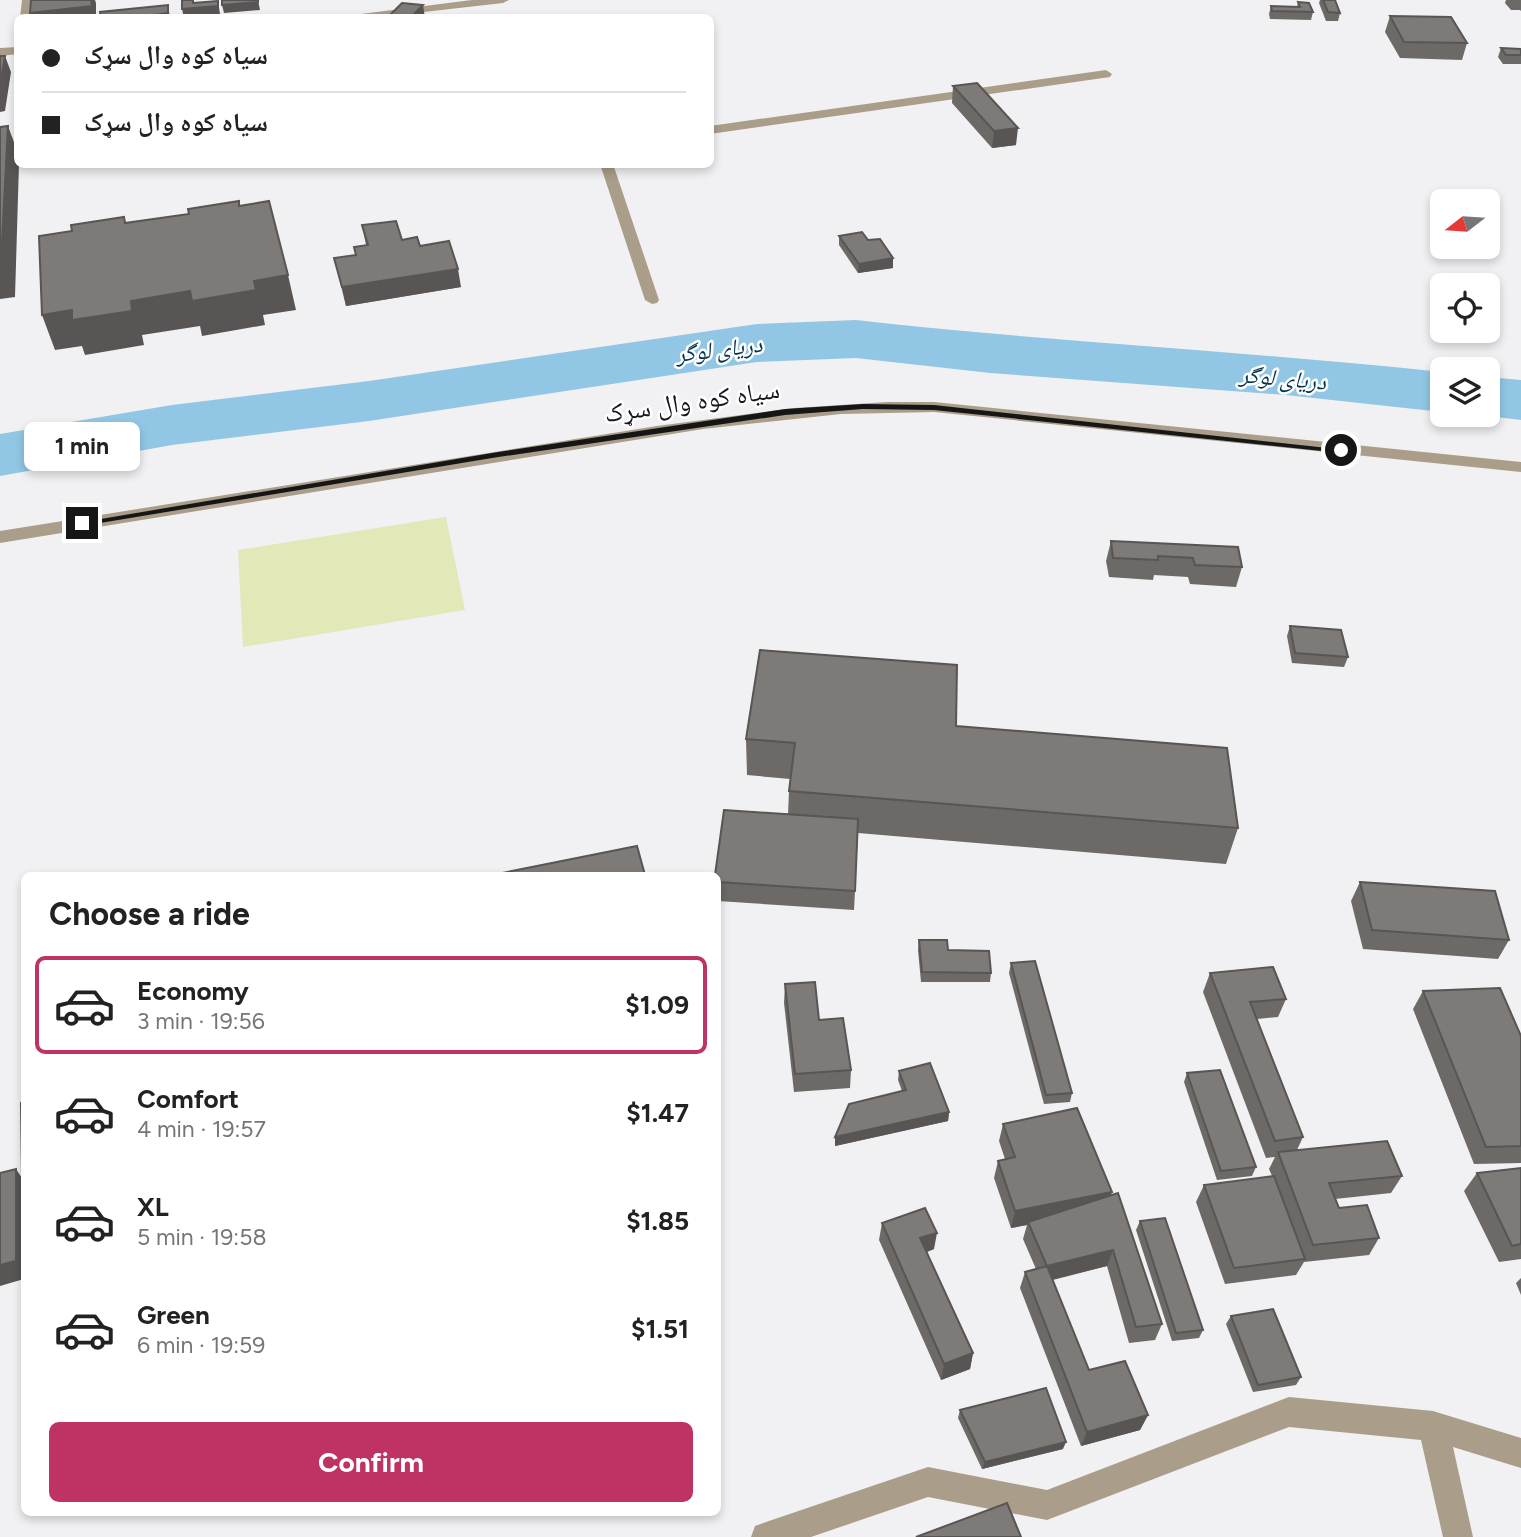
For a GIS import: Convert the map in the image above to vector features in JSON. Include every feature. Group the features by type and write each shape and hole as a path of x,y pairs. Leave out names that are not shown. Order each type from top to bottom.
{"street":[{"path":"372,14 503,0"},
{"path":"714,129 1106,74"},
{"path":"607,168 652,300"},
{"name":"سیاه کوه وال سړک","path":"0,537 465,459 785,412 863,406 934,407 1521,467"},
{"path":"766,1537 928,1482 1047,1505 1289,1412 1433,1426 1521,1453"},
{"path":"1433,1426 1458,1537"}],"green space":[{"path":"446,517 465,610 243,647 238,550"}],"building":[{"path":"31,0 91,0 92,6 30,13"},
{"path":"182,0 193,0 193,3 218,1 218,6 182,9"},
{"path":"222,0 258,0 258,2 222,5"},
{"path":"1323,0 1335,0 1340,13 1328,12"},
{"path":"1298,2 1309,3 1313,12 1272,11 1271,6 1300,7"},
{"path":"402,3 423,5 414,14 391,14"},
{"path":"168,5 168,13 161,14 100,12"},
{"path":"1390,16 1451,17 1467,43 1404,42"},
{"path":"1501,48 1521,49 1521,55 1506,55"},
{"path":"0,56 5,56 0,86"},
{"path":"977,83 1018,128 994,131 953,86"},
{"path":"8,126 1,262 0,263 0,127"},
{"path":"239,201 239,206 269,201 288,275 254,281 256,290 192,301 190,291 131,301 132,311 72,320 72,310 42,315 39,236 72,231 71,225 124,217 125,223 189,214 188,209"},
{"path":"396,221 402,240 417,237 420,246 449,241 458,269 342,287 334,258 356,255 354,247 368,245 362,225"},
{"path":"862,232 868,240 880,239 893,258 859,264 839,236"},
{"path":"1111,541 1238,547 1242,567 1195,565 1193,558 1113,558"},
{"path":"1290,626 1341,630 1348,657 1295,653"},
{"path":"760,650 957,665 956,726 1227,748 1238,828 789,791 795,743 746,739"},
{"path":"724,810 858,819 855,891 721,882 721,872 715,872"},
{"path":"637,846 644,872 507,872"},
{"path":"1360,882 1495,891 1509,940 1372,930"},
{"path":"919,940 947,940 948,950 989,951 991,973 922,972"},
{"path":"1035,961 1072,1093 1046,1095 1011,963"},
{"path":"1273,967 1286,999 1250,1002 1303,1137 1275,1141 1210,973"},
{"path":"815,982 819,1020 843,1018 851,1070 795,1074 785,984"},
{"path":"1500,988 1521,1036 1521,1146 1486,1147 1423,991"},
{"path":"930,1063 949,1112 835,1137 849,1104 906,1090 899,1071"},
{"path":"1220,1070 1256,1167 1221,1171 1187,1073"},
{"path":"1077,1108 1112,1192 1015,1211 998,1161 1015,1157 1003,1124"},
{"path":"1387,1141 1402,1176 1329,1183 1339,1208 1367,1205 1379,1238 1313,1245 1278,1152"},
{"path":"1521,1168 1521,1244 1512,1246 1477,1173"},
{"path":"16,1169 16,1261 0,1265 0,1173"},
{"path":"1274,1176 1305,1259 1234,1268 1204,1185"},
{"path":"1118,1193 1162,1324 1136,1327 1113,1250 1047,1266 1028,1222"},
{"path":"925,1208 937,1233 920,1238 973,1353 944,1364 882,1223"},
{"path":"1165,1218 1203,1330 1176,1333 1140,1221"},
{"path":"1047,1266 1089,1370 1125,1361 1148,1415 1087,1432 1025,1272"},
{"path":"1273,1309 1301,1377 1258,1385 1231,1316"},
{"path":"1046,1388 1066,1442 985,1462 960,1410"},
{"path":"1007,1503 1021,1537 916,1537"}],"waterway":[{"name":"دریای لوگر","path":"0,455 172,425 369,401 757,343 856,339 990,354 1286,375 1430,391"},
{"name":"دریای لوگر","path":"1500,398 1521,400"}],"route":[{"path":"82,523 492,455 785,412 863,406 934,407 1341,450"}]}
